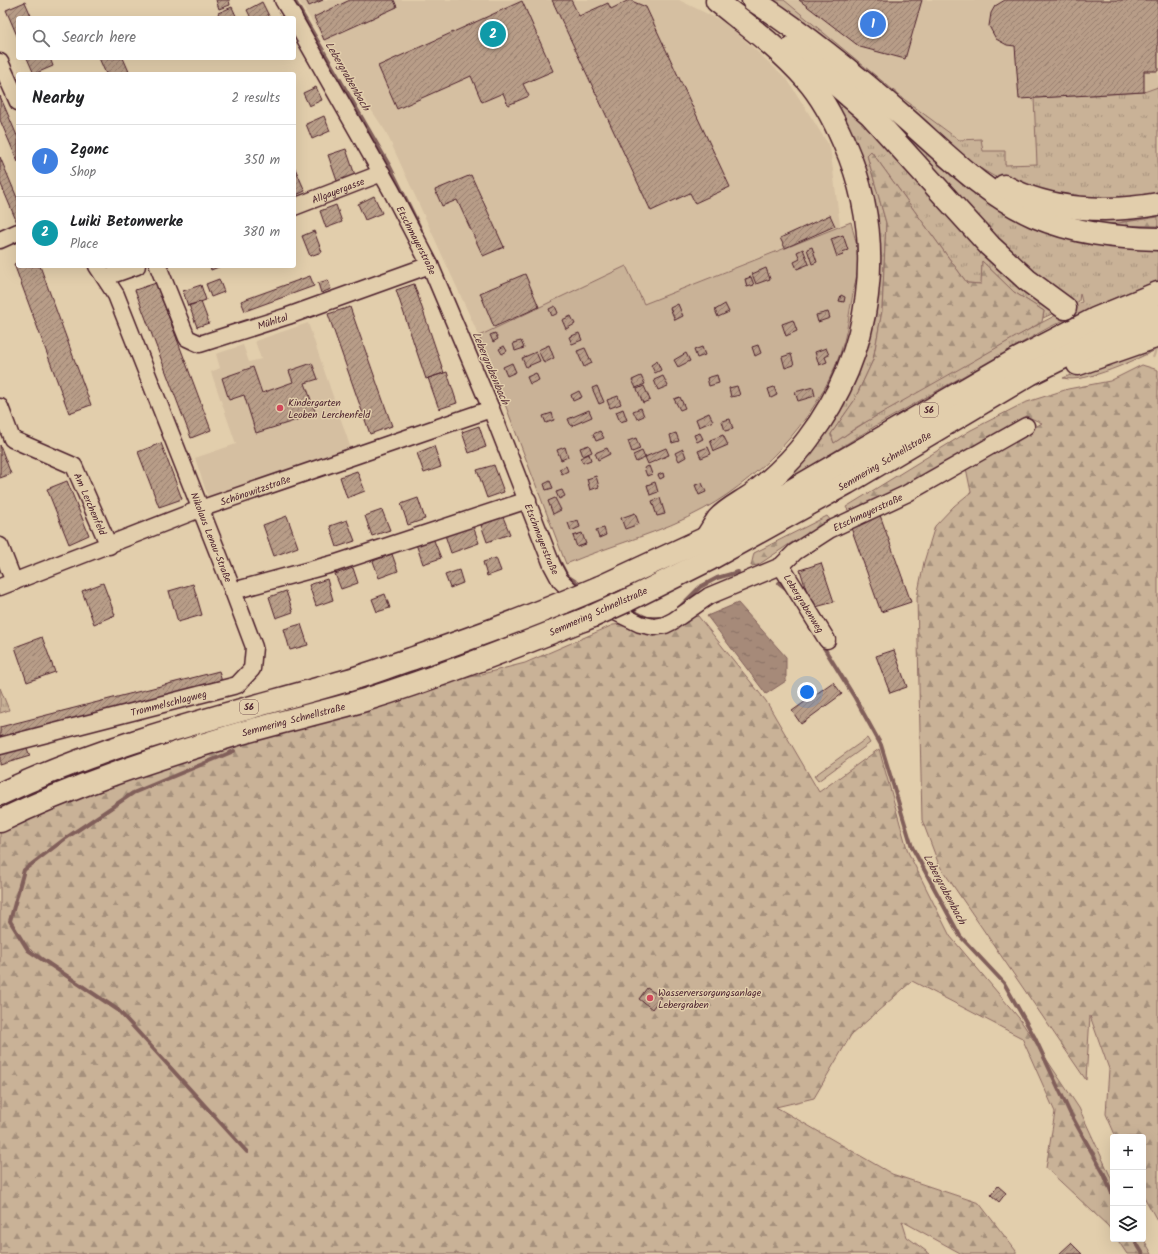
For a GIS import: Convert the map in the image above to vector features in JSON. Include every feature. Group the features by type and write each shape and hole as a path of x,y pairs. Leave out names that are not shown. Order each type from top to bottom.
{"highway":[{"path":"753,0 829,53 942,150 978,184 1010,204 1034,216 1068,228 1092,234 1121,238 1158,239"},
{"path":"716,1 748,15 785,41 872,114 990,246 1027,280 1066,308"},
{"path":"706,538 719,518 752,495 777,474 808,440 833,403 853,359 865,314 870,257 864,207 853,163 834,120 807,80 778,49 716,1"},
{"path":"942,150 1013,191 1042,201 1072,207 1107,209 1158,204"},
{"name":"Semmering Schnellstraße","path":"0,794 33,778 96,753 159,732 347,681 501,628 600,587 706,538 810,481 1016,360 1095,319 1158,294"},
{"name":"Semmering Schnellstraße","path":"0,821 41,801 101,777 231,736 372,697 460,668 593,616 717,555 846,483 1030,374 1104,337 1158,315"},
{"path":"1030,374 1062,371 1094,357 1158,336"}],"street":[{"name":"Etschmayerstraße","path":"283,0 293,16"},
{"name":"Etschmayerstraße","path":"296,22 382,173 430,265 491,409 528,500 552,565 564,585 613,612 640,624 654,627 665,625 709,596 781,566 795,552 829,530 906,494 1026,426"},
{"path":"0,62 16,98"},
{"name":"Allgayergasse","path":"296,206 382,173"},
{"path":"0,240 16,233"},
{"name":"Mühltal","path":"159,268 187,338 200,344 288,316 430,265"},
{"path":"102,271 123,268"},
{"name":"Nikolaus Lenau-Straße","path":"102,271 116,295 233,591 336,563 528,500"},
{"name":"Am Lerchenfeld","path":"0,407 12,439 74,466 109,546"},
{"name":"Schönowitzstraße","path":"7,585 200,509 491,409"},
{"path":"0,546 7,585"},
{"name":"Lebergrabenweg","path":"781,566 827,640"},
{"name":"Trommelschlagweg","path":"0,746 237,685 252,669 254,647 233,591"}],"shaded area":[{"path":"298,0 679,0 726,23 787,79 830,147 840,225 644,304 626,266 479,336 386,132"},
{"path":"784,0 1158,0 1158,87 1144,92 1037,164 1005,165 983,151 981,139 959,140 905,100"},
{"name":"Kindergarten Leoben Lerchenfeld","path":"308,323 351,449 208,497 195,458 236,444 211,372 220,368 216,354 243,345 249,362 261,359 255,341"}],"green space":[{"path":"768,0 784,0 905,100 959,140 981,139 983,151 1005,151 1005,165 1037,164 1034,98 1144,92 1158,87 1158,199 1087,202 997,178 969,162"},
{"path":"823,80 1056,312 1043,318 1044,311 1014,292 982,261 982,284 967,283 871,151 867,155 886,223 882,311 873,360 854,401 831,434 834,443 917,391 1082,302 1080,293 1079,301 1072,305 1029,275 889,121 891,119 974,188 1158,245 1158,280 1072,316 1048,328 877,425 785,482 783,478 874,292"},
{"path":"871,151 967,283 981,284 982,261 1014,292 1044,311 1042,322 857,427 834,443 831,434 854,401 873,360 882,311 886,223 867,155"},
{"path":"1044,208 1158,211 1158,217 1122,222 1116,226 1158,226 1158,231 1111,230"},
{"path":"1158,217 1158,226 1105,225"},
{"path":"851,222 857,250 858,264 844,341 835,367 823,391 808,415 790,438 771,459 749,478 727,495 704,509 671,525 566,564 479,336 626,266 644,304"},
{"path":"1158,343 1158,349 1111,370 1073,379 1063,378 1131,351"},
{"path":"1142,365 1158,370 1158,1222 1146,1200 1146,1134 1115,1134 1106,1114 1109,1069 1090,1016 1086,1080 939,865 922,820 917,597 924,562 935,526 954,506 971,492 966,468 1042,423 1026,416 893,493 849,512 846,507 971,430 1024,403 1068,389 1110,381"},
{"path":"827,516 831,521 791,543 758,565 751,566 754,553"},
{"path":"698,616 766,701 819,792 879,749 908,852 950,936 1019,1018 1079,1108 1110,1175 1110,1229 1046,1168 1055,1112 1022,1038 912,981 851,1035 814,1098 776,1107 892,1174 979,1203 1016,1251 1016,1254 962,1254 902,1221 907,1237 930,1254 0,1254 0,830 123,776 447,683 525,663 613,625"},
{"path":"0,688 9,710 0,713"},
{"path":"867,738 870,743 818,781 814,776"},
{"path":"1119,1242 1145,1242 1152,1254 1127,1254"}],"water":[{"path":"738,603 786,657 786,681 766,694 707,616"}],"building":[{"path":"216,0 229,0 230,5 219,9"},
{"path":"306,0 323,0 309,6"},
{"path":"350,0 394,0 397,7 324,40 314,17"},
{"path":"552,0 571,0 579,16 608,3 611,9 629,0 646,7 730,187 695,203 690,193 651,211"},
{"path":"799,0 922,0 905,59 860,47"},
{"path":"1005,0 1158,0 1158,71 1144,71 1144,92 1019,99 1015,46 1007,45 996,39 989,26 991,13 995,6"},
{"path":"522,1 553,71 523,84 529,96 508,105 503,93 482,102 471,76 397,109 378,66"},
{"path":"25,2 31,16 16,16 16,33 6,10"},
{"path":"262,2 269,16 250,16 247,10"},
{"path":"232,7 236,16 219,16 218,13"},
{"path":"28,60 51,60 53,66 39,72 33,72"},
{"path":"100,60 124,60 129,72 105,72"},
{"path":"316,87 322,100 309,106 303,93"},
{"path":"0,96 16,133 16,157 0,120"},
{"path":"324,116 330,131 312,139 306,124"},
{"path":"346,149 355,175 337,181 328,155"},
{"path":"0,157 16,195 16,220 0,182"},
{"path":"296,171 305,191 296,195"},
{"path":"471,175 504,247 483,256 457,200 442,206 435,190"},
{"path":"374,196 382,213 365,220 358,204"},
{"path":"336,205 342,222 326,228 320,211"},
{"path":"830,215 835,226 785,248 780,238"},
{"path":"314,231 322,252 310,256 302,236"},
{"path":"843,235 848,250 842,252 843,255 837,257 831,239"},
{"path":"812,247 817,262 812,264 807,249"},
{"path":"803,249 809,264 797,269 794,262 800,259 797,252"},
{"path":"16,263 16,268 41,268 91,405 69,413 14,264"},
{"path":"766,268 770,279 756,284 752,274"},
{"path":"525,274 539,307 494,327 480,293"},
{"path":"310,276 314,286 245,311 241,301"},
{"path":"751,277 754,285 747,287 745,279"},
{"path":"219,279 224,292 211,297 206,284"},
{"path":"328,280 331,289 321,293 318,283"},
{"path":"156,283 211,430 191,438 135,290"},
{"path":"414,284 444,373 426,379 396,290"},
{"path":"201,285 206,300 188,306 183,291"},
{"path":"841,295 845,297 844,302 839,301"},
{"path":"201,302 209,323 197,327 189,305"},
{"path":"678,304 683,316 675,320 670,308"},
{"path":"725,304 729,312 718,317 715,310"},
{"path":"555,306 558,313 552,316 549,309"},
{"path":"350,307 392,426 370,434 328,314"},
{"path":"828,312 830,318 818,322 816,315"},
{"path":"571,316 575,324 566,329 562,320"},
{"path":"793,320 797,331 786,336 782,324"},
{"path":"495,333 498,339 493,342 490,335"},
{"path":"579,333 582,340 572,344 569,337"},
{"path":"521,341 524,348 515,351 513,343"},
{"path":"549,345 554,358 544,363 538,350"},
{"path":"758,345 761,353 755,356 752,347"},
{"path":"504,346 507,351 502,354 499,349"},
{"path":"702,347 705,355 697,358 694,350"},
{"path":"585,348 592,363 584,367 577,351"},
{"path":"826,348 829,355 825,357 827,362 819,365 815,352"},
{"path":"536,352 540,361 526,367 522,358"},
{"path":"686,353 690,361 678,367 674,360"},
{"path":"791,354 794,365 785,368 782,357"},
{"path":"657,361 661,370 655,373 651,365"},
{"path":"312,363 318,379 305,383 316,414 256,433 244,395 229,400 222,378 253,367 262,393 293,382 289,371"},
{"path":"512,363 516,372 507,376 503,367"},
{"path":"447,372 457,403 439,409 428,378"},
{"path":"536,373 539,380 530,384 527,377"},
{"path":"717,375 719,383 709,386 707,378"},
{"path":"641,376 645,384 636,388 632,380"},
{"path":"663,376 668,386 658,390 654,380"},
{"path":"597,386 604,402 599,404 592,388"},
{"path":"644,386 650,400 643,403 637,389"},
{"path":"737,386 740,395 731,397 729,388"},
{"path":"774,387 777,395 771,398 768,389"},
{"path":"813,387 815,396 798,401 795,392"},
{"path":"579,391 582,397 573,401 571,395"},
{"path":"618,396 621,404 610,408 607,400"},
{"path":"680,397 685,408 680,410 674,399"},
{"path":"641,408 644,416 637,419 633,411"},
{"path":"623,409 627,420 620,422 616,412"},
{"path":"589,410 592,417 571,426 568,419"},
{"path":"552,413 554,420 546,423 543,416"},
{"path":"709,413 713,421 699,427 696,419"},
{"path":"730,419 733,429 725,431 722,421"},
{"path":"479,426 486,447 469,453 462,432"},
{"path":"600,431 604,438 596,441 593,434"},
{"path":"676,433 679,441 672,443 670,435"},
{"path":"700,433 703,439 697,442 694,435"},
{"path":"723,435 728,445 714,451 710,440"},
{"path":"636,438 640,449 632,452 628,441"},
{"path":"161,443 182,499 159,507 138,452"},
{"path":"0,445 11,474 0,478"},
{"path":"589,445 592,452 583,456 580,448"},
{"path":"434,446 441,467 424,473 417,453"},
{"path":"565,447 568,457 561,460 557,450"},
{"path":"708,447 711,454 701,458 698,451"},
{"path":"607,448 610,454 598,460 595,453"},
{"path":"666,448 669,455 648,464 645,457"},
{"path":"683,449 686,457 679,461 675,453"},
{"path":"642,451 645,458 636,462 633,455"},
{"path":"589,454 591,460 583,463 580,458"},
{"path":"494,465 504,492 487,498 477,470"},
{"path":"566,466 568,471 562,474 559,469"},
{"path":"649,466 652,474 647,476 644,468"},
{"path":"357,471 365,491 347,498 340,477"},
{"path":"663,473 664,477 660,479 658,475"},
{"path":"596,476 599,487 590,490 587,479"},
{"path":"67,481 89,535 69,544 47,489"},
{"path":"550,481 553,488 546,490 544,484"},
{"path":"655,482 658,492 650,495 647,485"},
{"path":"702,483 706,492 699,495 695,485"},
{"path":"562,490 565,496 559,499 556,492"},
{"path":"418,498 425,519 408,525 401,504"},
{"path":"555,498 561,510 553,514 548,501"},
{"path":"660,498 665,514 657,516 652,501"},
{"path":"382,510 390,530 372,536 365,516"},
{"path":"635,513 639,524 625,529 621,518"},
{"path":"880,515 911,602 881,612 850,525"},
{"path":"287,516 298,547 274,556 263,525"},
{"path":"503,517 510,534 487,542 481,525"},
{"path":"347,520 355,541 337,547 330,526"},
{"path":"578,520 580,527 571,531 568,523"},
{"path":"473,526 479,543 451,553 445,535"},
{"path":"604,528 606,535 599,538 596,530"},
{"path":"582,533 586,544 577,547 573,536"},
{"path":"433,538 441,558 423,564 416,544"},
{"path":"392,554 398,571 379,578 373,561"},
{"path":"496,558 501,571 487,576 483,562"},
{"path":"821,563 834,602 812,608 800,570"},
{"path":"353,568 358,583 341,589 335,574"},
{"path":"459,570 463,583 450,588 445,575"},
{"path":"327,579 333,600 316,606 309,585"},
{"path":"103,583 115,615 94,624 82,591"},
{"path":"193,584 202,615 178,622 169,591"},
{"path":"286,591 293,612 276,618 269,597"},
{"path":"385,594 390,608 377,612 372,599"},
{"path":"301,624 308,645 290,650 284,629"},
{"path":"42,637 55,672 27,682 15,647"},
{"path":"894,650 907,687 890,693 876,656"},
{"path":"219,671 222,682 0,739 0,727"},
{"path":"833,682 842,694 801,724 792,711"},
{"path":"26,746 30,756 0,765 0,753"},
{"name":"Wasserversorgungsanlage Lebergraben","path":"647,988 661,997 652,1009 639,999"},
{"path":"998,1186 1006,1193 999,1202 991,1195"},
{"path":"1071,1243 1082,1254 1059,1254"}],"waterway":[{"name":"Lebergrabenbach","path":"294,0 389,165 421,230"},
{"name":"Lebergrabenbach","path":"556,555 567,576 582,586"},
{"name":"Lebergrabenbach","path":"677,610 700,587 717,578 738,572"},
{"name":"Lebergrabenbach","path":"779,583 788,590"},
{"name":"Lebergrabenbach","path":"627,608 647,618 660,618"},
{"name":"Lebergrabenbach","path":"821,643 855,698 881,745 912,847 960,936 1004,983 1035,1038 1070,1113 1104,1174 1110,1189"},
{"path":"234,751 133,793 66,838 24,870 10,921 28,950 118,1010 247,1152"},
{"name":"Lebergrabenbach","path":"1136,1242 1143,1254"}],"tunnel":[{"path":"1065,308 1111,330 1158,348"}],"place":[{"name":"Zgonc","path":"873,24"},
{"name":"Luiki Betonwerke","path":"493,34"},
{"name":"Kindergarten Leoben Lerchenfeld","path":"280,408"},
{"name":"Wasserversorgungsanlage Lebergraben","path":"650,998"}]}
